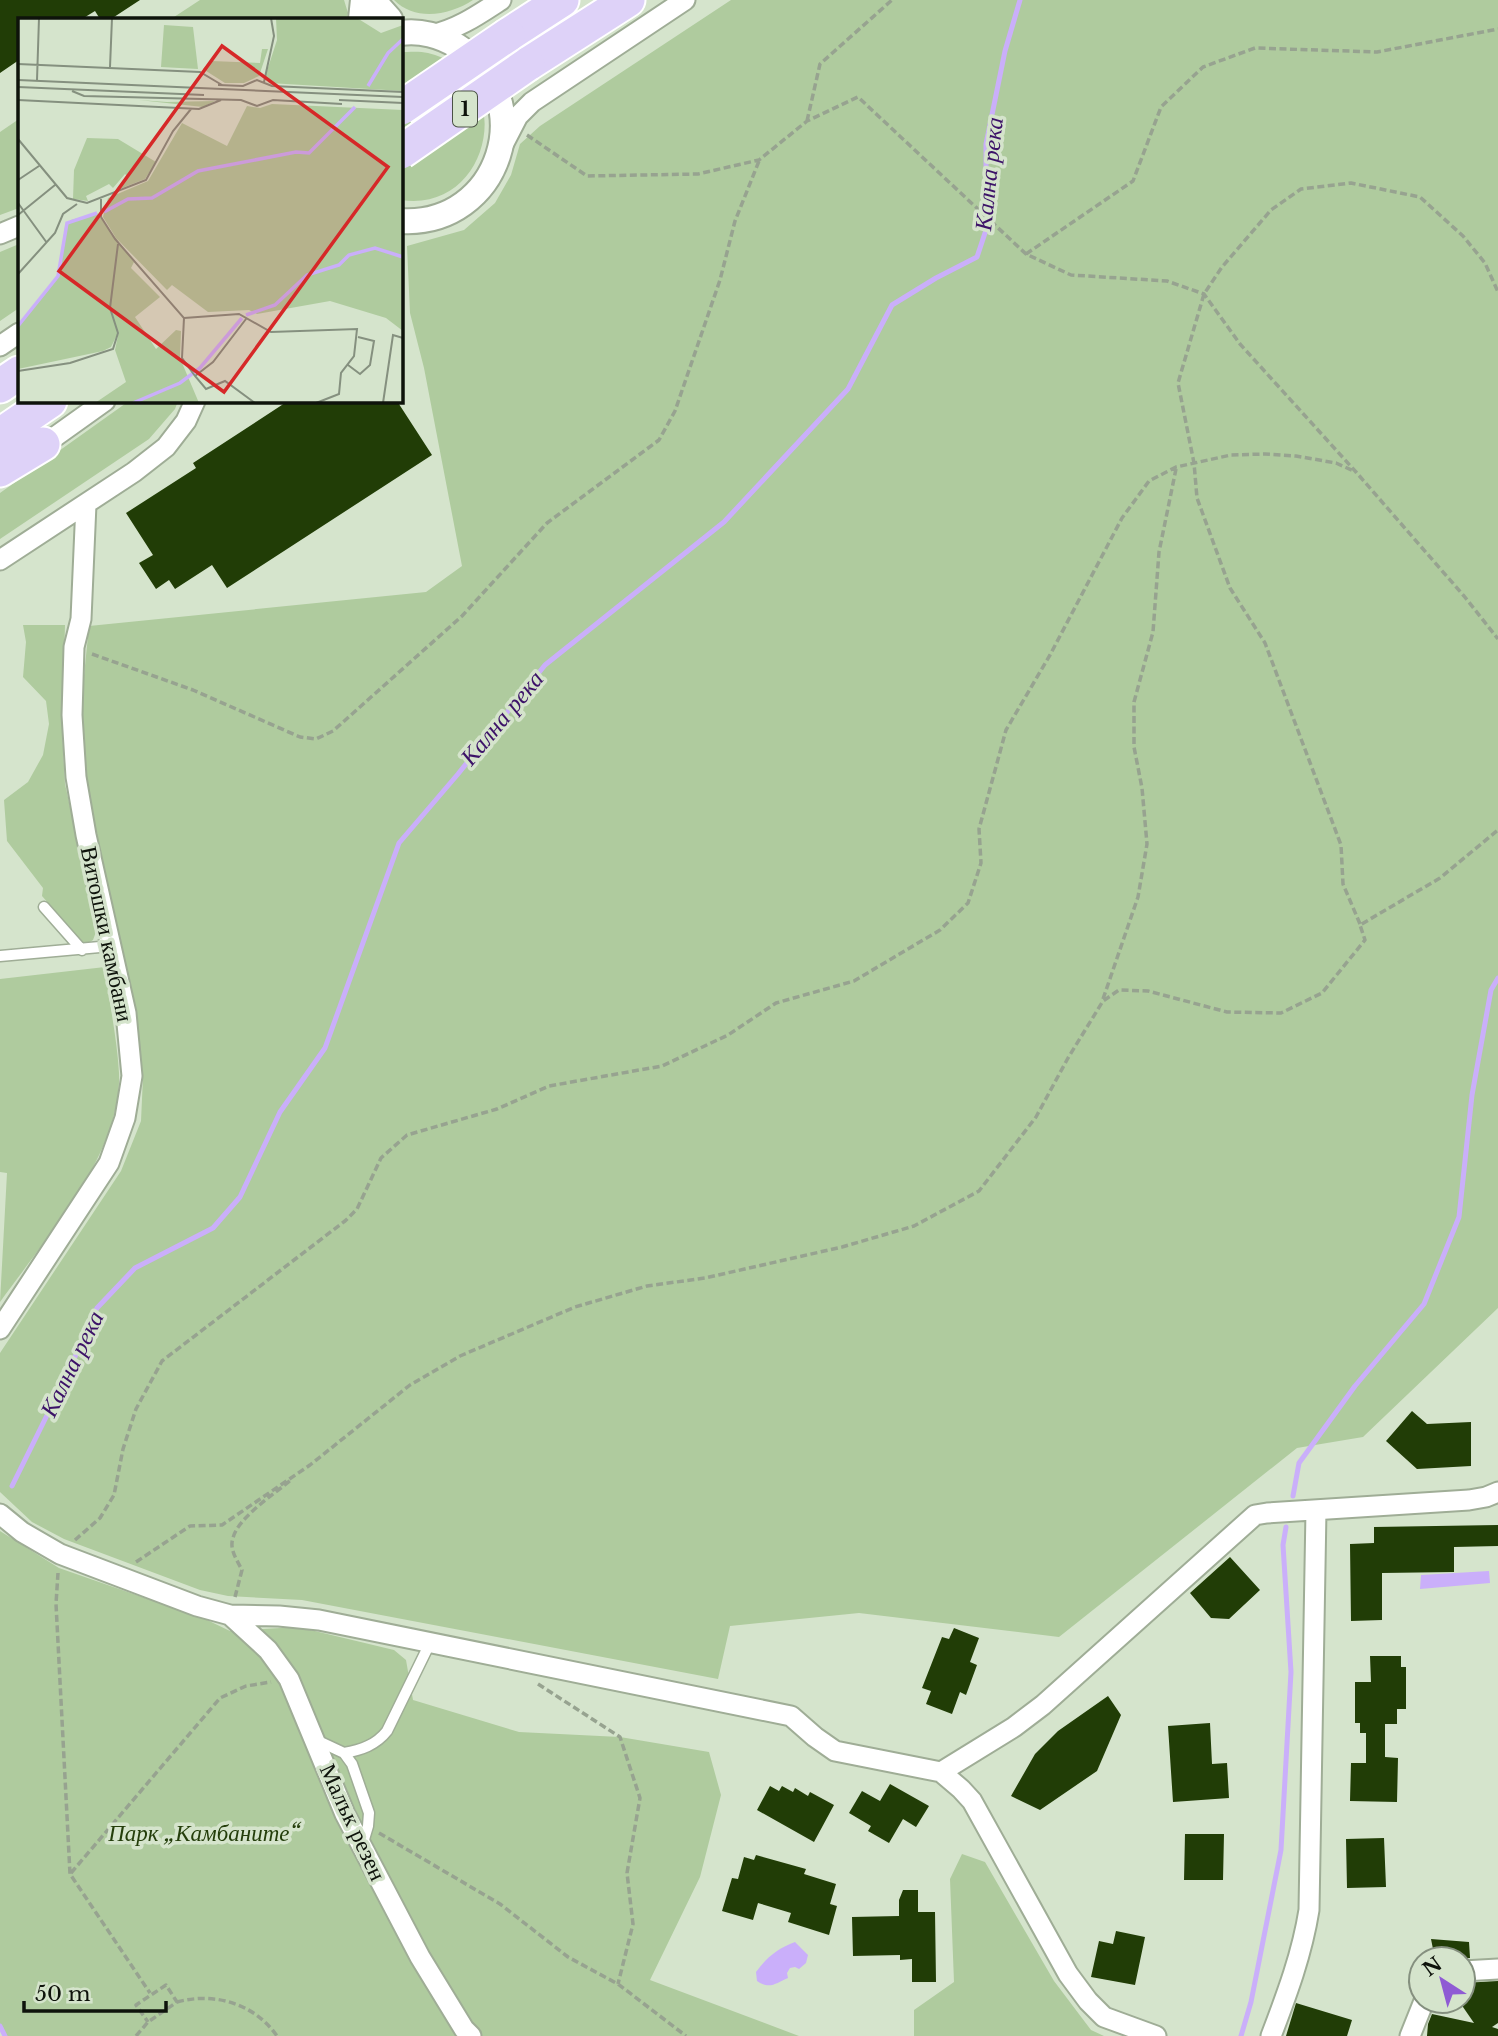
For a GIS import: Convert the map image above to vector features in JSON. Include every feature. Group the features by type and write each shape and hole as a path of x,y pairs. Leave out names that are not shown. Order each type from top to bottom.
{"highway":[{"name":"1","path":"402,107 562,0"},
{"name":"1","path":"402,151 528,64 628,0"},
{"path":"0,386 18,374"},
{"path":"0,435 49,402"},
{"path":"0,470 43,444"}],"street":[{"path":"361,18 363,0"},
{"path":"373,0 393,18"},
{"path":"406,29 450,31 501,0"},
{"path":"402,221 432,219 463,205 487,180 518,116 533,102 685,0"},
{"path":"406,29 451,42 469,53 484,69 495,87 502,107 504,128 501,149"},
{"path":"0,234 18,226"},
{"path":"0,346 18,334"},
{"path":"0,482 43,444 104,402"},
{"path":"0,560 86,504 166,447 186,421 195,402"},
{"name":"Витошки камбани","path":"0,1329 109,1163 125,1118 132,1076 126,1013 86,835 76,777 72,715 74,647 80,619 86,504"},
{"path":"942,1772 1014,1727 1042,1705 1255,1515 1469,1500 1498,1492"},
{"path":"1272,2036 1294,1975 1309,1910 1316,1510"},
{"path":"0,1514 22,1532 60,1554 114,1576 230,1615 279,1615 319,1620 791,1716 815,1738 835,1751 942,1772 972,1801 1068,1974 1088,2001 1104,2017 1156,2036"},
{"name":"Малък резен","path":"230,1615 268,1650 289,1679 345,1814 420,1957 471,2036"},
{"path":"1477,1970 1498,1969"},
{"path":"1410,2036 1418,2015"}],"lane":[{"path":"44,907 82,950"},
{"path":"0,956 111,946"},
{"path":"344,1753 359,1751 380,1740 430,1643"},
{"path":"314,1739 344,1753 352,1764 369,1813 362,1847"}],"path":[{"path":"807,121 820,64 892,0"},
{"path":"1026,254 1133,181 1161,107 1203,66 1255,48 1377,52 1498,29"},
{"path":"518,116 529,138 587,176 698,174 760,160 807,121 858,97 1026,254 1071,275 1167,281 1204,294 1240,344 1356,472 1498,639"},
{"path":"74,647 193,690 300,737 316,738 333,731 462,616 547,523 659,440 675,411 720,280 735,221 760,160"},
{"path":"1103,1001 1119,990 1148,991 1227,1012 1281,1013 1322,993 1366,940 1343,884 1341,845 1265,643 1230,587 1197,499 1194,463 1178,383 1204,294 1222,267 1270,210 1301,190 1351,183 1420,197 1471,245 1485,263 1498,292"},
{"path":"150,1993 70,1874 56,1604 60,1554 100,1518 114,1495 123,1449 136,1409 162,1361 345,1221 357,1209 381,1158 407,1135 497,1109 549,1087 662,1066 727,1035 776,1003 854,981 940,930 968,903 981,863 979,829 1006,730 1050,655 1122,518 1149,481 1176,467 1231,455 1265,454 1336,463 1356,472"},
{"path":"230,1615 242,1570 233,1552 233,1538 246,1517 410,1385 436,1369 575,1307 648,1286 705,1278 842,1247 914,1226 979,1191 1036,1117 1103,1001 1138,897 1147,844 1142,788 1134,747 1135,702 1153,632 1159,552 1176,467"},
{"path":"1360,925 1440,878 1498,830"},
{"path":"114,1576 190,1527 222,1525 310,1465"},
{"path":"529,1678 620,1737 640,1798 627,1873 633,1924 618,1984"},
{"path":"70,1874 220,1698 246,1686 289,1679"},
{"path":"368,1826 500,1904 568,1957 618,1984 686,2036"},
{"path":"148,2022 136,2005 150,1993 166,1985 177,2002"},
{"path":"136,2036 148,2022 177,2002 212,1997 236,2004 258,2017 277,2036"}],"green space":[{"path":"200,0 344,0 348,13 346,18 173,18"},
{"path":"394,0 473,0 444,12 423,14 403,7"},
{"path":"731,0 1498,0 1498,1308 1363,1437 1297,1448 1059,1637 859,1613 730,1626 718,1679 302,1600 228,1596 200,1590 64,1539 32,1522 0,1492 0,1353 121,1171 141,1121 143,1077 133,1015 82,779 80,715 89,626 426,592 462,566 424,368 410,313 407,246 464,230 495,203 511,175 520,144 540,126"},
{"path":"402,52 428,53 457,66 475,87 484,113 483,140 474,165 457,186 432,199 402,200"},
{"path":"18,120 18,208 0,215 0,132"},
{"path":"18,244 18,309 0,321 0,252"},
{"path":"128,402 178,402 175,409 149,439 0,539 0,493"},
{"path":"23,625 65,625 62,730 65,784 97,929 93,940 85,945 42,896 43,888 7,841 4,800 28,782 43,755 49,724 46,701 23,677 26,642"},
{"path":"105,967 119,1073 117,1104 108,1134 95,1164 77,1194 0,1302 7,1173 0,1172 0,979"},
{"name":"Парк „Камбаните“","path":"0,1531 59,1568 205,1619 230,1631 298,1627 394,1650 406,1660 413,1700 519,1732 620,1737 709,1752 721,1795 700,1877 650,1980 799,2036 5,2036 0,2026"},
{"path":"962,1854 985,1862 1054,1981 1091,2030 1104,2036 914,2036 914,2010 954,1982 950,1879"}],"shaded area":[{"path":"1489,1571 1490,1583 1420,1589 1421,1575"},
{"path":"795,1942 808,1955 806,1963 799,1969 790,1968 788,1978 776,1984 766,1985 757,1981 756,1972 764,1962 778,1950"}],"building":[{"path":"0,0 140,0 113,18 99,18 95,11 84,18 18,18 18,61 0,73"},
{"path":"286,402 398,402 432,455 227,588 212,565 175,589 169,580 156,589 139,563 153,555 126,513 196,468 193,463"},
{"path":"1412,1411 1427,1424 1471,1422 1471,1466 1417,1469 1386,1441"},
{"path":"1498,1525 1498,1546 1454,1547 1454,1572 1382,1573 1382,1620 1351,1621 1350,1544 1374,1543 1374,1527"},
{"path":"1230,1557 1260,1590 1229,1619 1211,1618 1190,1593"},
{"path":"954,1628 979,1638 970,1662 977,1665 966,1695 960,1692 952,1714 926,1704 931,1691 922,1688 942,1637 949,1639"},
{"path":"1370,1656 1401,1656 1401,1667 1406,1667 1406,1709 1397,1709 1397,1724 1385,1724 1385,1757 1398,1758 1397,1802 1350,1801 1351,1763 1366,1763 1366,1733 1360,1733 1360,1723 1355,1723 1355,1682 1371,1682"},
{"path":"1108,1696 1121,1715 1097,1771 1040,1810 1011,1796 1035,1754 1058,1731"},
{"path":"1210,1723 1212,1764 1227,1763 1229,1798 1173,1802 1168,1726"},
{"path":"890,1784 929,1806 916,1827 903,1819 889,1843 868,1831 871,1826 849,1813 862,1791 880,1801"},
{"path":"770,1786 779,1791 782,1786 793,1792 795,1788 808,1796 810,1792 834,1805 814,1842 757,1810"},
{"path":"1185,1834 1224,1834 1223,1880 1184,1880"},
{"path":"1384,1838 1386,1887 1347,1888 1346,1839"},
{"path":"756,1855 806,1869 804,1874 836,1884 830,1904 837,1906 829,1935 788,1922 791,1913 758,1903 753,1920 722,1911 732,1878 738,1879 744,1857 754,1860"},
{"path":"903,1890 918,1890 918,1912 935,1912 936,1982 912,1982 912,1959 900,1960 900,1955 853,1956 852,1917 899,1916 899,1900"},
{"path":"1116,1931 1145,1937 1135,1985 1091,1977 1099,1941 1113,1944"},
{"path":"1431,1939 1469,1942 1469,1945 1432,1945"},
{"path":"1498,1981 1498,2023 1492,2027 1498,2029 1498,2036 1427,2036 1432,2015 1474,2023 1468,2015 1477,2015 1477,1982"},
{"path":"1296,2003 1352,2020 1347,2036 1286,2036"}],"waterway":[{"name":"Кална река","path":"12,1486 97,1308 135,1268 213,1228 240,1197 280,1112 325,1048 399,843 545,665 724,522 848,389 892,305 977,257 986,230 986,144 1005,51 1020,0"},
{"path":"1293,1496 1299,1463 1355,1386 1424,1304 1459,1217 1472,1095 1491,990 1498,978"},
{"path":"1241,2036 1251,2002 1281,1850 1291,1672 1283,1545 1286,1527"},
{"name":"Кална река","path":"0,2026 5,2036"}]}
